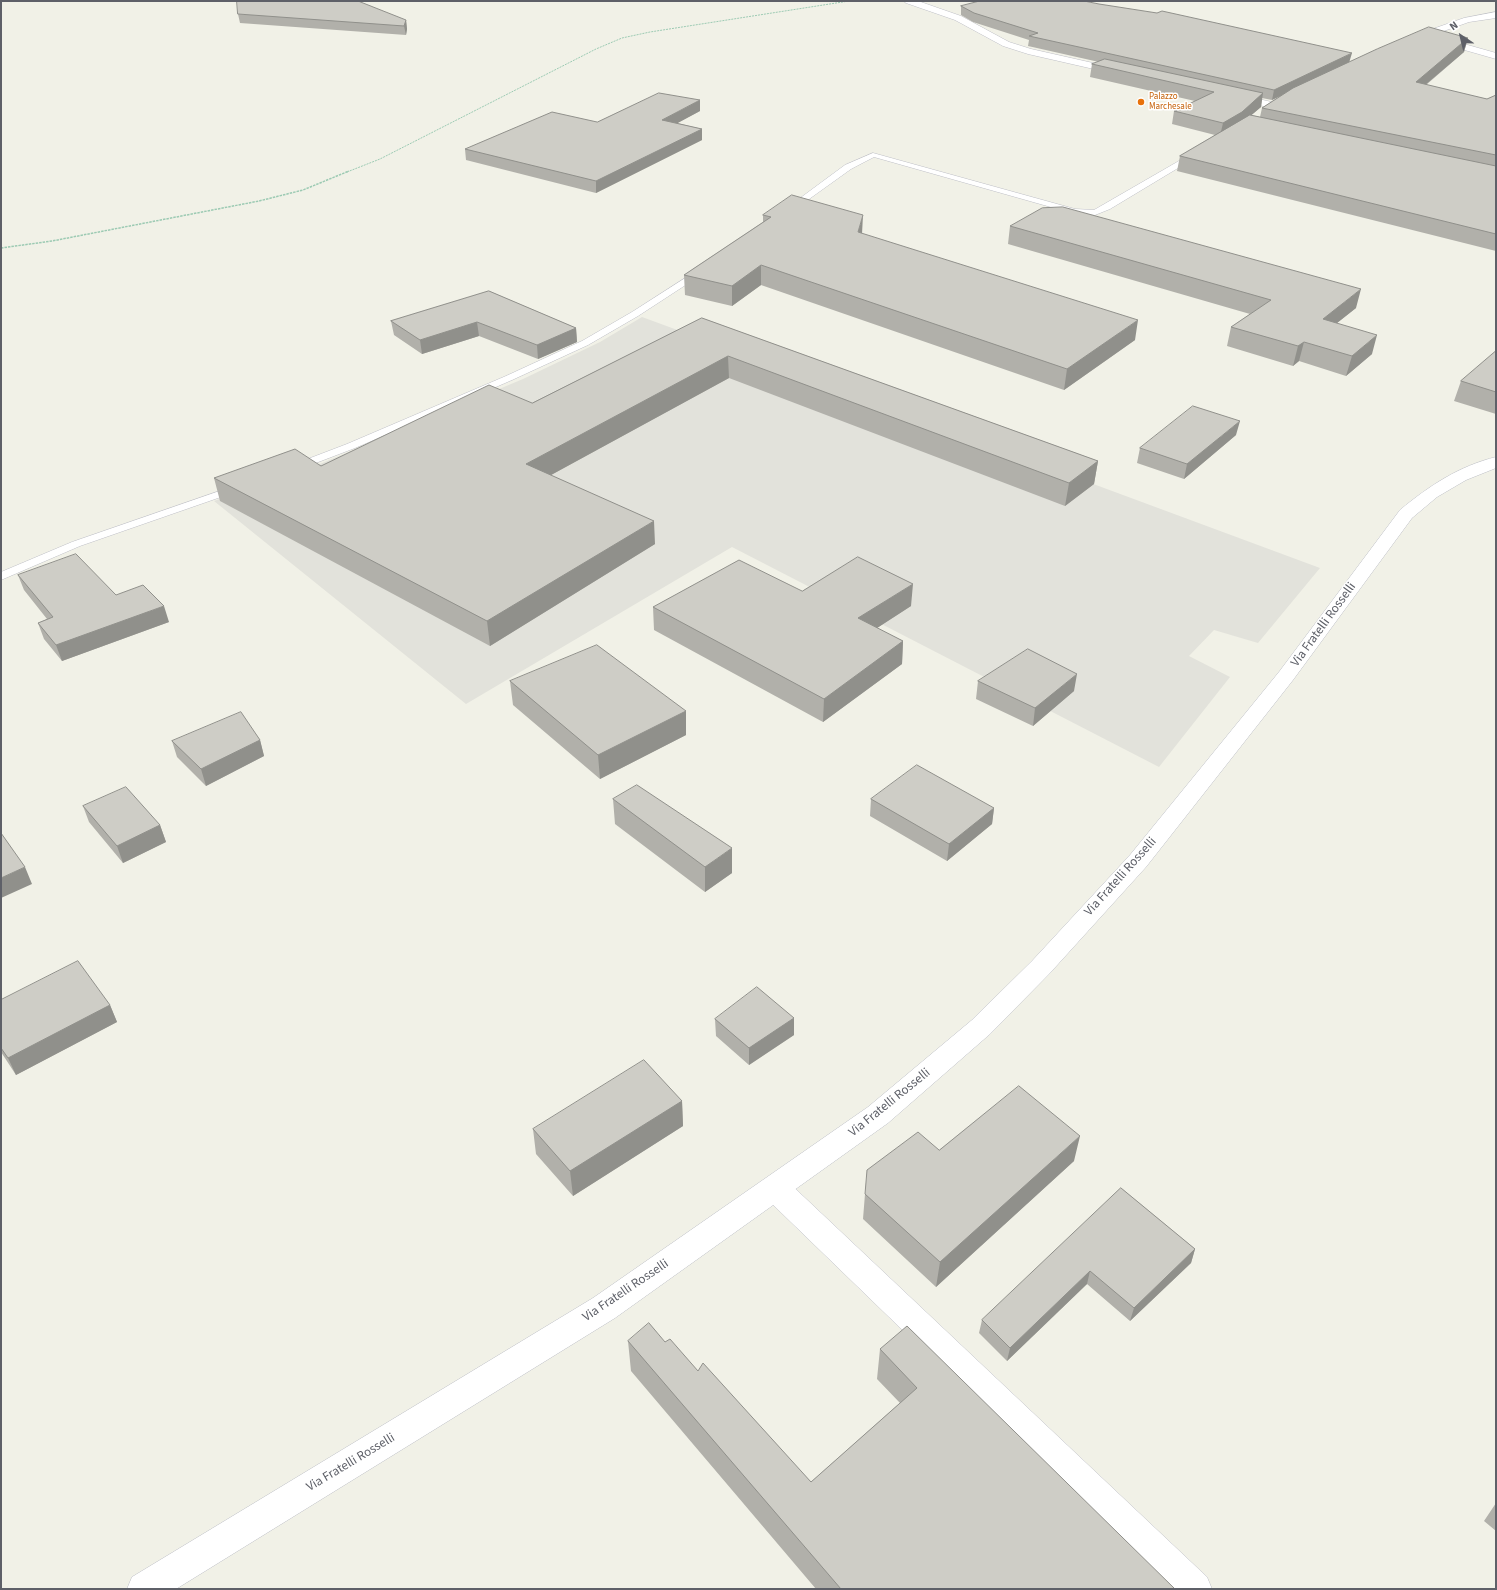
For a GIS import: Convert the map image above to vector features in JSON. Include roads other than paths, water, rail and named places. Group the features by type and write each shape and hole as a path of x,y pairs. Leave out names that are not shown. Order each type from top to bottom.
{"main road":[{"path":"908,1 958,18 1006,44 1028,51 1127,73"},
{"path":"1403,43 1467,20 1496,15"},
{"path":"1422,35 1496,56"},
{"path":"1218,93 1275,103 1262,112"},
{"name":"Via Fratelli Rosselli","path":"144,1589 604,1308 878,1115 981,1027 1040,967 1138,862 1286,676 1406,514 1431,493 1460,476 1496,462"},
{"path":"775,1188 1195,1589"}],"lane":[{"path":"783,213 848,167 873,155 1075,211 1095,213 1204,150"},
{"path":"284,471 359,443 585,344 706,268"},
{"path":"1,576 76,544 247,484"}],"place":[{"name":"Palazzo Marchesale","path":"1141,102"}]}
